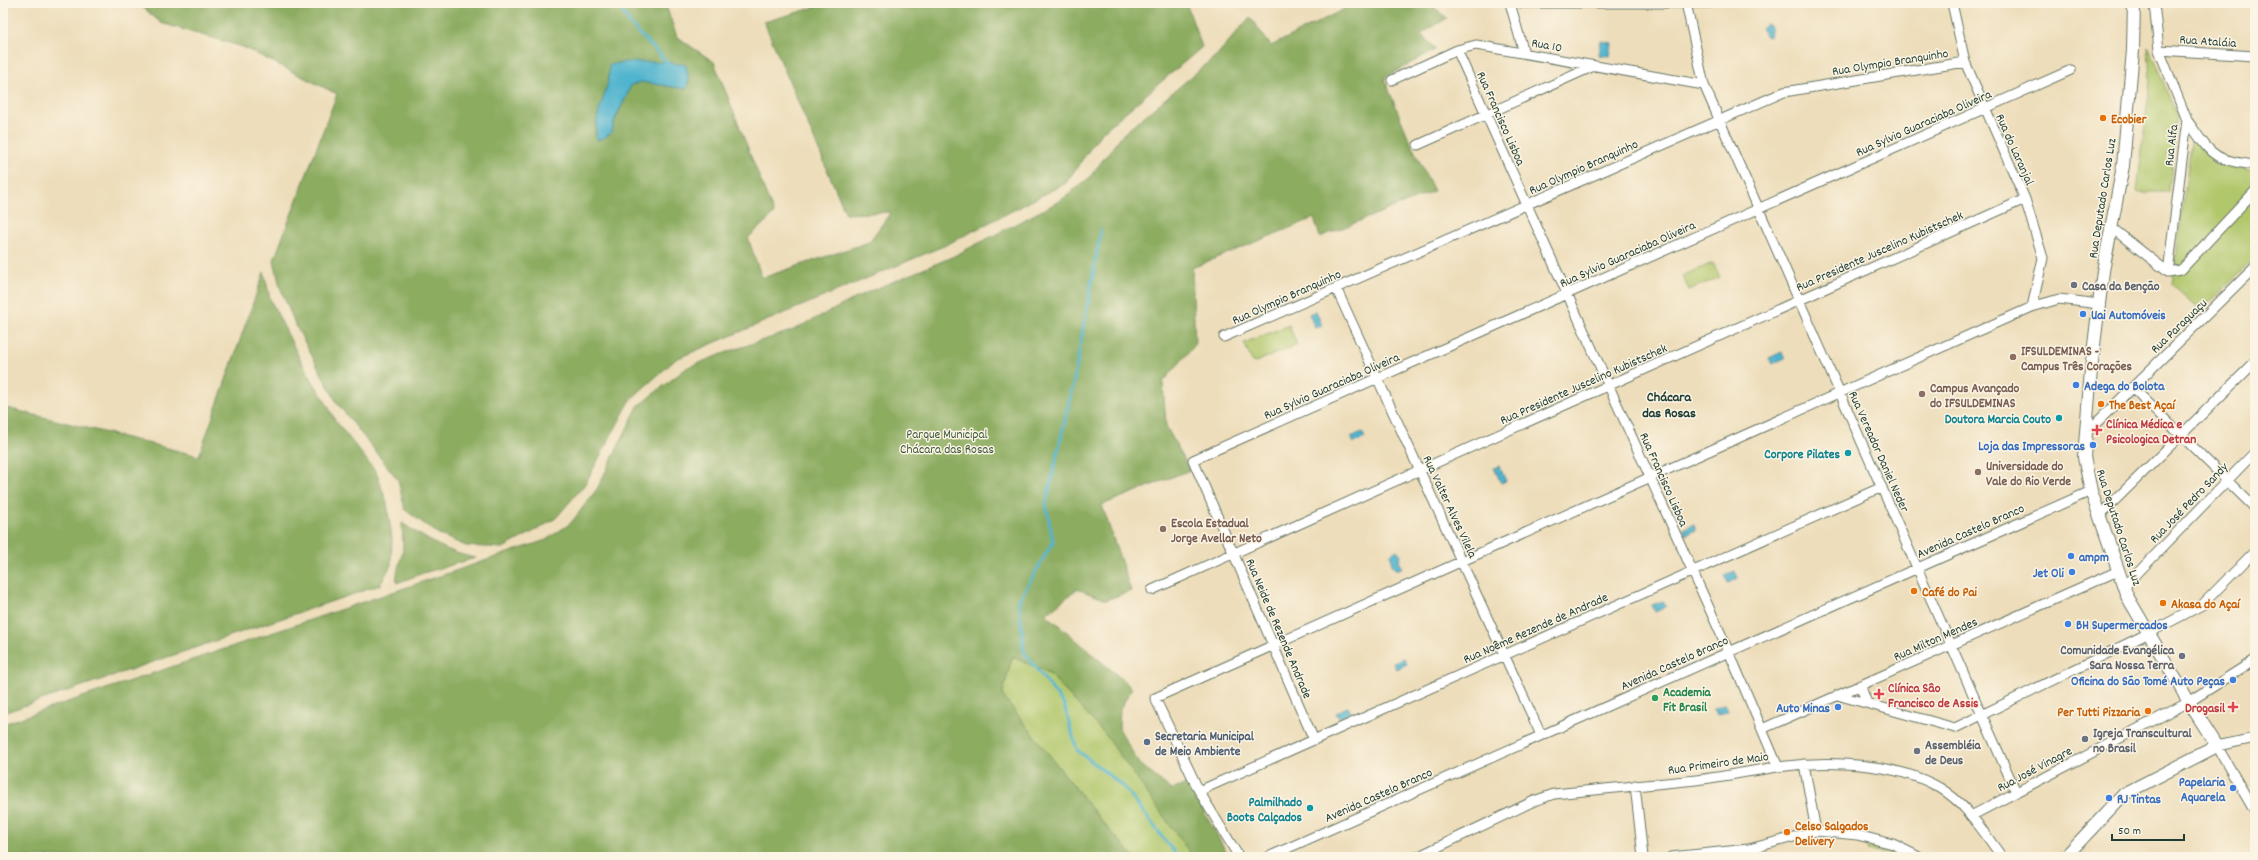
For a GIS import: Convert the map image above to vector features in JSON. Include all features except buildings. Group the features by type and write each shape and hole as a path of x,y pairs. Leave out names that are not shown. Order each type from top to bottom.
{"main road":[{"name":"Rua Deputado Carlos Luz","path":"2134,3 2134,50 2123,166 2099,304 2085,434 2084,457 2098,516 2124,587 2189,702 2217,746"},
{"path":"2065,857 2124,794 2217,746"}],"street":[{"path":"1510,3 1524,53"},
{"path":"1522,3 1710,3"},
{"name":"Rua do Laranjal","path":"1952,3 1964,62 2025,199 2043,258 2032,307"},
{"name":"Rua Alfa","path":"2154,3 2159,50 2187,120 2168,272"},
{"name":"Rua Vereador Daniel Neder","path":"1686,4 1704,85 1719,121 2016,792"},
{"name":"Rua 10","path":"1392,80 1457,50 1476,45 1704,85"},
{"name":"Rua Francisco Lisboa","path":"1457,50 1693,571 1778,767"},
{"name":"Rua Ataláia","path":"2159,50 2255,56"},
{"name":"Rua Olympio Branquinho","path":"1224,337 1784,92 1964,62"},
{"path":"1418,145 1594,66"},
{"name":"Rua Sylvio Guaraciaba Oliveira","path":"1193,460 2071,70"},
{"path":"2187,120 2210,153 2228,162 2255,165"},
{"path":"2112,228 2168,272 2181,270 2255,191"},
{"name":"Rua Presidente Juscelino Kubistschek","path":"1152,590 2025,199"},
{"name":"Rua Paraguaçu","path":"2085,434 2255,267"},
{"name":"Rua Valter Alves Vilela","path":"1336,288 1541,735"},
{"path":"1239,857 1199,791 1155,698 1841,394 2032,307 2059,299 2099,304"},
{"path":"2098,516 2255,362"},
{"path":"2132,387 2255,508"},
{"name":"Rua José Pedro Sandy","path":"2124,587 2255,452"},
{"name":"Rua Neide de Rezende Andrade","path":"1193,460 1314,740"},
{"name":"Rua Noême Rezende de Andrade","path":"1199,791 1882,487"},
{"name":"Avenida Castelo Branco","path":"1268,857 2091,491"},
{"path":"1837,695 1955,728 2149,633 2202,605 2255,551"},
{"name":"Rua Milton Mendes","path":"1762,729 2118,571"},
{"name":"Rua José Vinagre","path":"1971,816 2189,702 2255,660"},
{"path":"1860,685 1867,704"},
{"path":"2217,746 2255,738"},
{"name":"Rua Deputado Carlos Luz","path":"2217,746 2255,812"},
{"path":"1804,764 1816,831"},
{"name":"Rua Primeiro de Maio","path":"1417,857 1534,801 1554,794 1697,780 1804,764 1849,764 1911,775 1939,788 1960,802 2002,857"},
{"path":"1635,785 1643,857"},
{"path":"1671,857 1749,849 1816,831 1857,835 1893,844 1919,857"}],"green space":[{"path":"138,3 665,3 677,37 714,62 774,214 748,238 762,278 869,242 891,212 846,214 764,22 816,7 814,3 1186,3 1202,47 1101,133 1066,183 946,245 676,359 631,399 585,484 556,518 503,548 466,546 440,535 405,510 398,480 337,403 295,324 280,287 274,260 337,94 243,47 161,23","holes":["610,65 686,89 642,82 631,85 613,126 612,132 595,134 596,124 610,79"]},
{"name":"Parque Municipal Chácara das Rosas","path":"1356,3 1429,3 1447,18 1421,34 1436,49 1384,78 1411,144 1434,191 1320,237 1314,218 1192,268 1195,345 1163,382 1166,426 1190,470 1102,505 1131,591 1106,600 1077,589 1046,614 1132,688 1120,709 1119,728 1139,764 1172,790 1188,783 1229,857 1193,857 1105,734 1049,673 1012,657 1002,695 1102,822 1134,857 3,857 3,724 546,540 571,523 597,489 638,406 688,367 733,350 791,331 868,292 952,257 1060,201 1089,178 1122,135 1217,55 1250,17 1271,46"},
{"path":"2148,46 2177,115 2169,192 2137,192 2150,81"},
{"path":"2192,136 2213,158 2219,162 2233,167 2255,170 2255,258 2201,311 2172,285"},
{"path":"1713,263 1720,277 1689,290 1682,276"},
{"path":"264,272 270,299 302,363 335,420 376,472 387,503 392,539 391,565 380,585 3,713 3,407 199,456"},
{"path":"1289,325 1297,345 1253,363 1244,343"},
{"path":"402,523 428,540 446,549 465,556 476,558 423,573 397,583 397,575 403,548"},
{"path":"1012,657 1049,673 1105,734 1193,857 1134,857 1102,822 1002,695"},
{"path":"1870,842 1896,850 1910,857 1867,851"}],"water":[{"path":"1765,24 1768,24 1771,29 1770,37 1766,36 1761,28"},
{"path":"1601,41 1612,43 1610,56 1599,55"},
{"path":"626,62 667,62 686,65 689,81 686,89 642,82 631,85 615,120 612,132 604,138 597,140 597,122 609,75 609,65"},
{"path":"1316,311 1322,326 1315,328 1309,314"},
{"path":"1782,352 1785,358 1772,364 1769,358"},
{"path":"1362,432 1365,438 1354,443 1351,437"},
{"path":"1499,466 1506,481 1501,483 1494,468"},
{"path":"1694,524 1696,530 1686,535 1683,529"},
{"path":"1397,550 1401,555 1399,561 1402,567 1400,569 1395,569 1392,566 1391,554"},
{"path":"1735,571 1738,578 1728,583 1725,575"},
{"path":"1663,601 1666,607 1655,612 1652,605"},
{"path":"1404,658 1407,664 1396,669 1393,663"},
{"path":"1725,704 1728,711 1717,715 1714,709"},
{"path":"1347,707 1350,712 1339,718 1336,713"}],"waterway":[{"path":"617,3 630,24 667,62"},
{"path":"1101,230 1074,380 1046,504 1053,542 1019,600 1024,652 1064,705 1077,750 1123,786 1178,857"}],"place":[{"name":"Ecobier","path":"2103,118"},
{"name":"Casa da Benção","path":"2074,285"},
{"name":"Uai Automóveis","path":"2083,314"},
{"name":"IFSULDEMINAS - Campus Três Corações","path":"2013,357"},
{"name":"Adega do Bolota","path":"2076,385"},
{"name":"Campus Avançado do IFSULDEMINAS","path":"1922,394"},
{"name":"The Best Açaí","path":"2101,404"},
{"name":"Doutora Marcia Couto","path":"2059,418"},
{"name":"Clínica Médica e Psicologica Detran","path":"2097,430"},
{"name":"Loja das Impressoras","path":"2093,445"},
{"name":"Corpore Pilates","path":"1848,453"},
{"name":"Universidade do Vale do Rio Verde","path":"1978,472"},
{"name":"Escola Estadual Jorge Avellar Neto","path":"1163,529"},
{"name":"ampm","path":"2071,556"},
{"name":"Jet Oli","path":"2072,572"},
{"name":"Café do Pai","path":"1914,591"},
{"name":"Akasa do Açaí","path":"2163,603"},
{"name":"BH Supermercados","path":"2068,624"},
{"name":"Comunidade Evangélica Sara Nossa Terra","path":"2182,656"},
{"name":"Oficina do São Tomé Auto Peças","path":"2233,680"},
{"name":"Clínica Sâo Francisco de Assis","path":"1879,694"},
{"name":"Academia Fit Brasil","path":"1655,698"},
{"name":"Auto Minas","path":"1838,707"},
{"name":"Drogasil","path":"2233,707"},
{"name":"Per Tutti Pizzaria","path":"2148,711"},
{"name":"Igreja Transcultural no Brasil","path":"2085,739"},
{"name":"Secretaria Municipal de Meio Ambiente","path":"1147,742"},
{"name":"Assembléia de Deus","path":"1917,751"},
{"name":"Papelaria Aquarela","path":"2233,788"},
{"name":"RJ Tintas","path":"2109,798"},
{"name":"Palmilhado Boots Calçados","path":"1310,808"},
{"name":"Celso Salgados Delivery","path":"1787,832"}],"district":[{"name":"Chácara das Rosas","path":"1669,404"}]}
